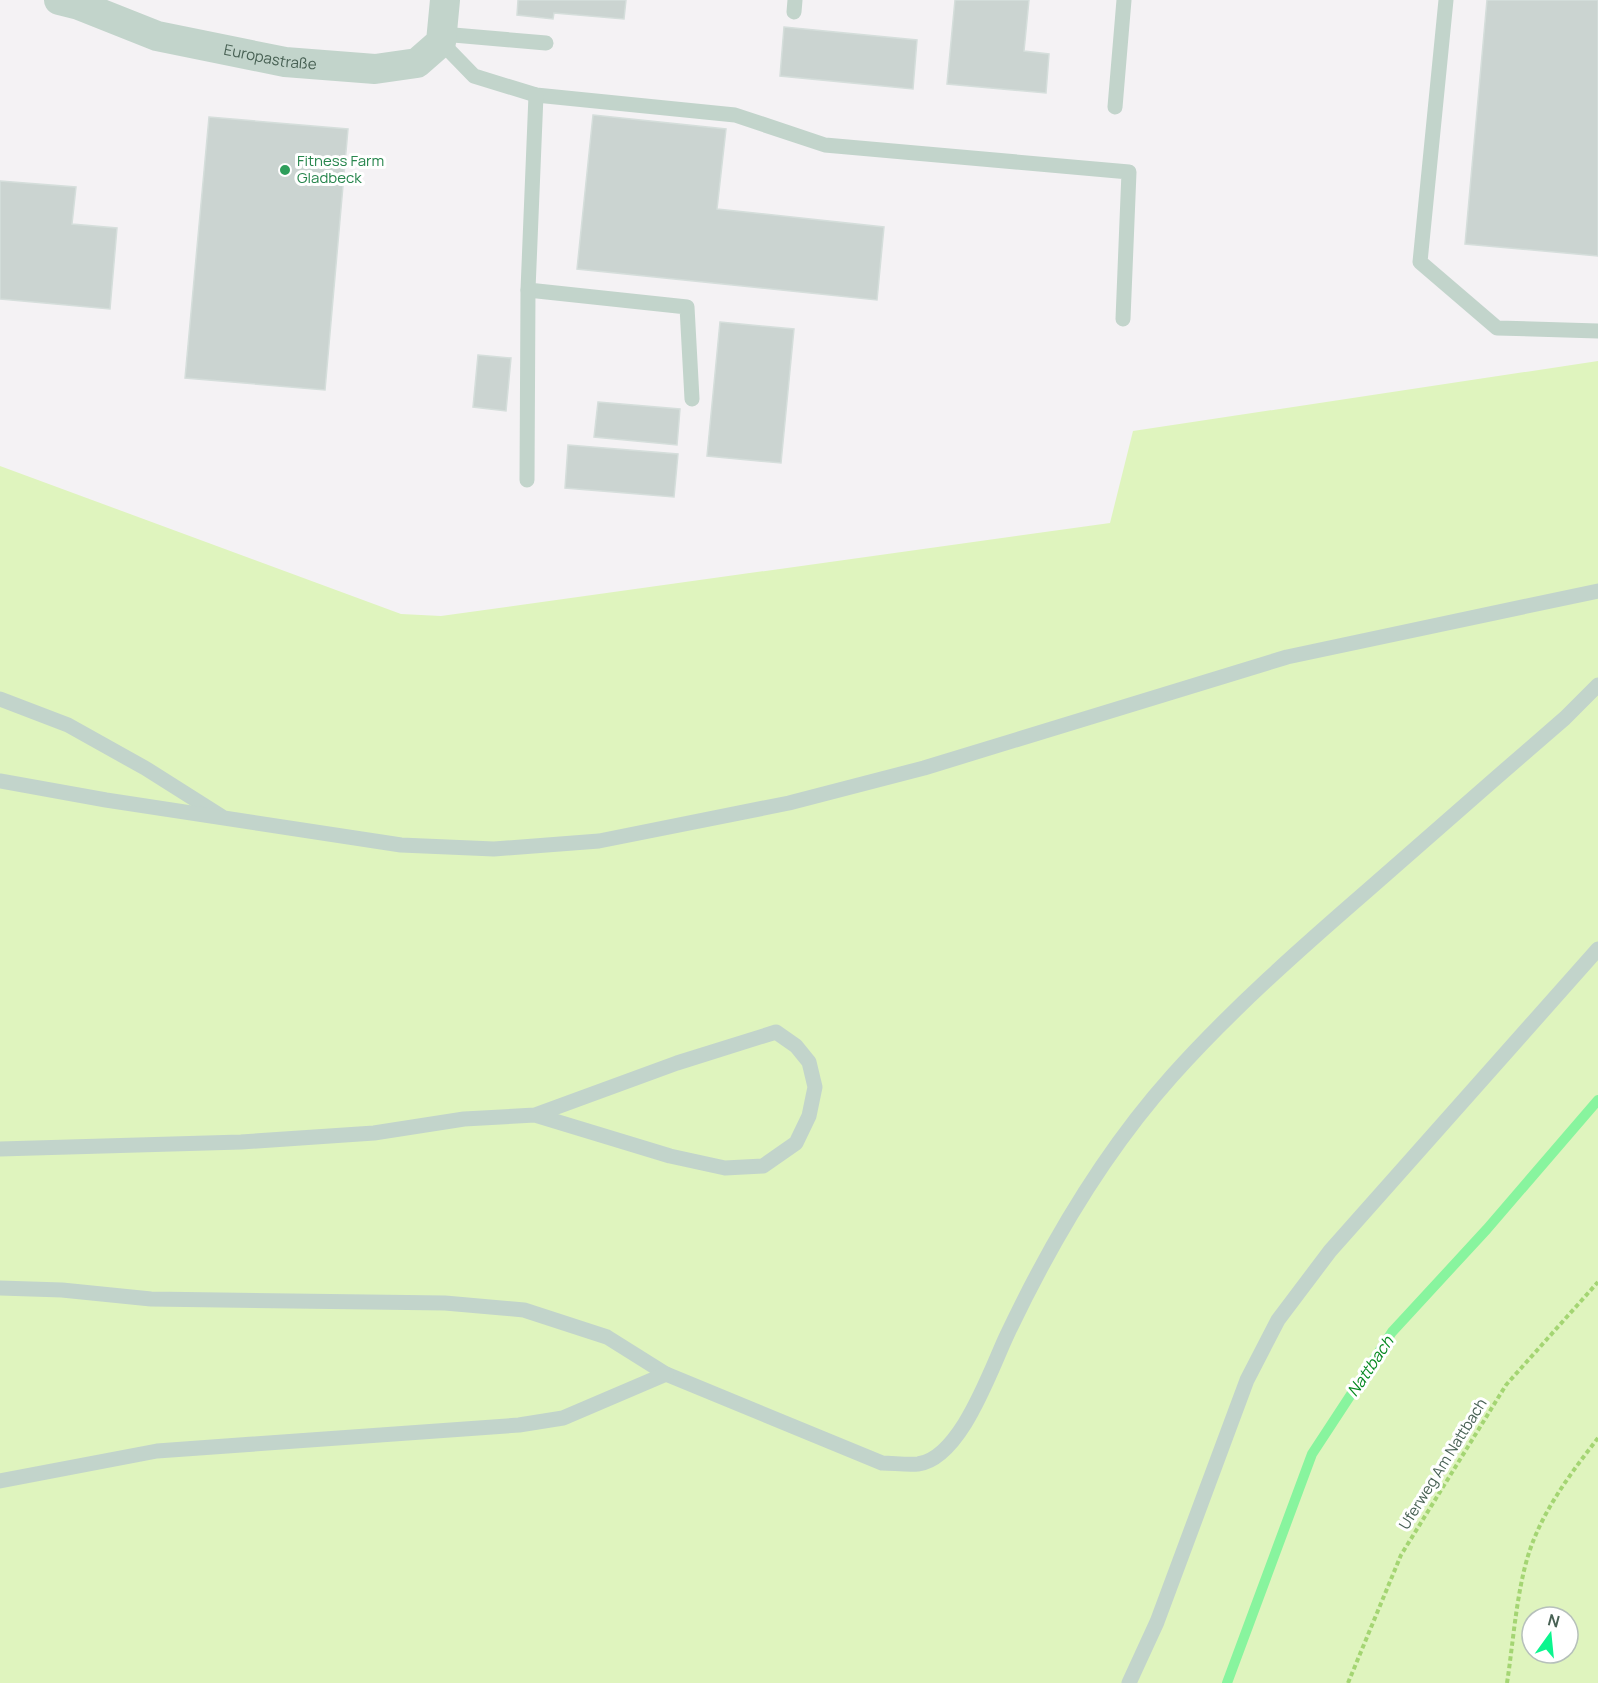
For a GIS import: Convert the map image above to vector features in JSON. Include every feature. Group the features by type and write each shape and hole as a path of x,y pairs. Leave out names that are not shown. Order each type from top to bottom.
{"street":[{"name":"Europastraße","path":"59,0 79,5 157,36 285,62 375,69 417,63 442,38"},
{"path":"442,38 445,0"}],"lane":[{"path":"1114,107 1124,0"},
{"path":"1446,0 1420,262 1497,328 1598,332"},
{"path":"442,38 546,43"},
{"path":"442,38 474,76 536,95 735,115 825,145 1129,172 1123,319"},
{"path":"527,480 528,290 536,95"},
{"path":"528,290 687,308 692,399"},
{"path":"0,781 226,819 401,845 494,849 599,841 789,803 924,768 1287,657 1598,591"},
{"path":"0,1288 62,1290 151,1299 411,1302 524,1310 607,1337 666,1374 882,1463 920,1464 944,1453 967,1420 1017,1314 1059,1234 1112,1152 1170,1077 1234,1010 1556,726 1598,685"},
{"path":"0,699 68,725 145,768 226,819"},
{"path":"1129,1683 1157,1622 1247,1380 1278,1320 1330,1251 1598,949"},
{"path":"0,1149 241,1142 374,1133 464,1119 536,1115 677,1063 776,1032 796,1046 809,1062 815,1087 809,1116 796,1143 763,1166 725,1168 670,1156 536,1115"},
{"path":"0,1481 157,1451 519,1425 563,1418 666,1374"}],"path":[{"name":"Uferweg Am Nattbach","path":"1348,1683 1401,1555 1506,1385 1598,1282"},
{"path":"1507,1683 1523,1583 1534,1539 1570,1474 1598,1438"}],"green space":[{"path":"1598,361 1598,1683 0,1683 0,466 401,614 441,616 1110,523 1133,431"}],"building":[{"path":"518,0 626,0 624,19 554,13 553,19 517,15"},
{"path":"955,0 1029,0 1024,51 1049,54 1046,93 947,84"},
{"path":"1487,0 1598,0 1598,256 1465,244"},
{"path":"784,27 917,40 913,89 780,76"},
{"path":"593,115 726,129 717,209 884,227 877,300 577,269"},
{"path":"209,117 348,129 325,390 185,378"},
{"path":"0,181 76,187 72,224 117,228 110,309 0,299"},
{"path":"720,322 794,329 781,463 707,456"},
{"path":"478,355 511,358 506,411 473,407"},
{"path":"598,402 680,409 677,445 594,437"},
{"path":"568,445 678,454 674,497 565,488"}],"waterway":[{"name":"Nattbach","path":"1227,1683 1312,1454 1392,1332 1487,1229 1598,1100"}],"place":[{"name":"Fitness Farm Gladbeck","path":"285,170"}]}
